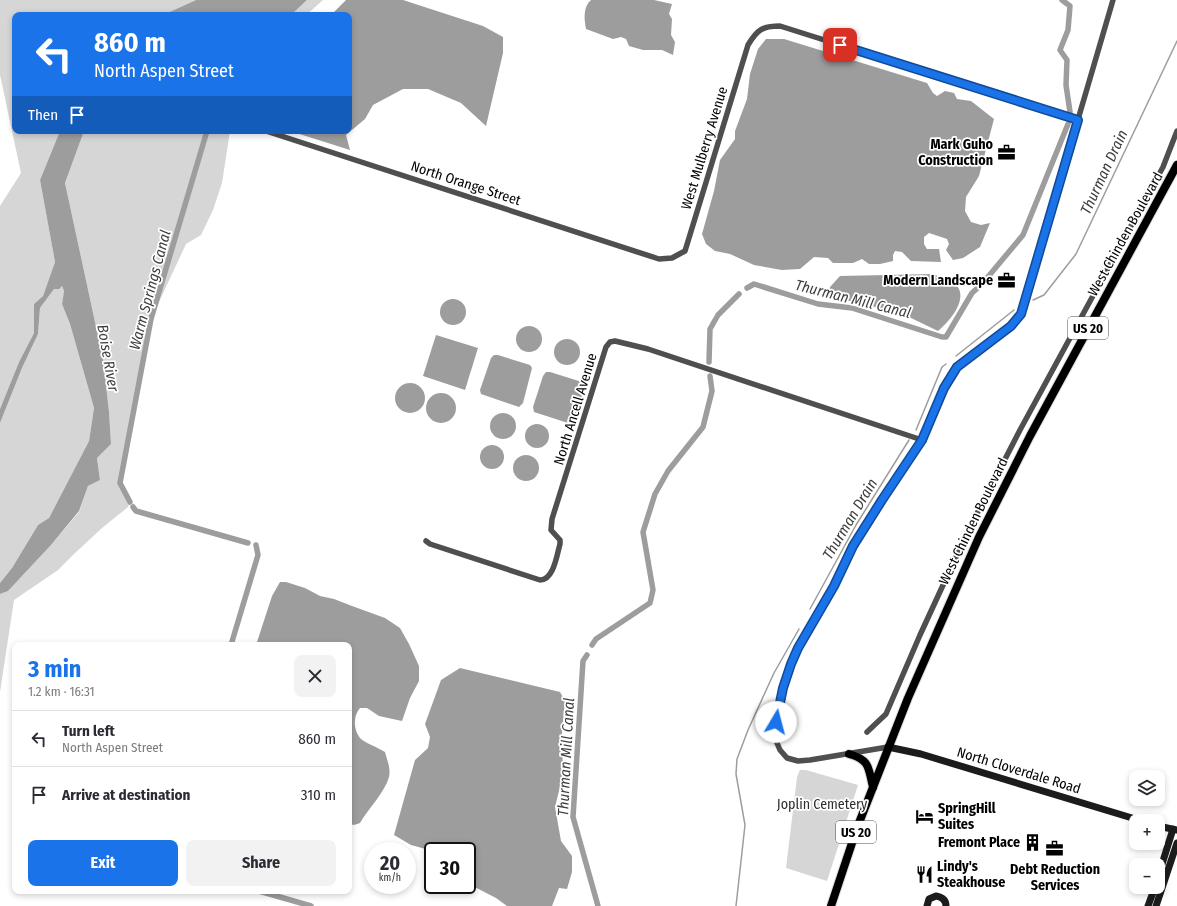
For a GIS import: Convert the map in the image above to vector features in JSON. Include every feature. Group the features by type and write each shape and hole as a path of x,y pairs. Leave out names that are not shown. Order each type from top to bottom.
{"main road":[{"name":"West Chinden Boulevard","path":"831,906 850,849 888,747 935,633 1000,492 1177,165"},
{"name":"North Cloverdale Road","path":"888,747 921,754 1129,817"},
{"path":"849,754 864,759 868,765 873,787"},
{"path":"1165,828 1175,830 1165,858"},
{"path":"1156,906 1177,843"},
{"path":"1148,906 1152,894"},
{"path":"927,906 930,899 936,896 943,898 946,906"}],"street":[{"path":"888,747 798,761 787,758 780,750 777,743 776,732 780,699 791,664 798,648 834,586 853,546 922,440 944,388 957,367 1011,326 1021,314 1113,0"},
{"name":"West Mulberry Avenue","path":"659,259 672,258 685,251 748,45 760,29 771,26 780,26 1078,120"},
{"path":"867,732 886,714 920,635 968,531 1020,430 1163,167 1177,131"},
{"name":"North Orange Street","path":"275,134 659,259"},
{"name":"North Ancell Avenue","path":"426,540 430,544 540,580 544,580 550,576 560,544 560,540 551,530 552,519 606,348 610,342 615,341 656,351 922,440"}],"green space":[{"path":"0,0 196,0 170,12 12,12 12,131 0,75"},
{"path":"307,0 323,0 309,12 294,12"},
{"path":"13,134 59,134 40,180 55,262 43,296 34,304 34,333 19,362 0,409 0,206 21,173"},
{"path":"83,134 230,134 222,183 213,210 201,235 186,244 151,319 120,483 130,502 128,507 102,528 58,570 14,600 0,692 0,594 8,591 51,545 79,512 88,486 100,480 97,458 111,444 103,359 65,183"},
{"path":"62,286 64,291 62,304 70,324 94,408 89,441 49,518 38,525 12,568 0,583 0,423 22,368 38,334 40,308 54,289"},
{"name":"Joplin Cemetery","path":"800,770 806,770 858,785 827,881 786,868 797,777"}],"water":[{"path":"196,0 307,0 294,12 170,12"},
{"path":"346,0 403,0 483,26 503,37 503,53 486,126 461,103 428,89 403,89 373,105 365,119 352,130 352,12 334,12"},
{"path":"591,0 654,0 672,4 669,14 672,19 671,35 675,42 673,55 662,50 643,50 629,46 626,39 621,37 613,39 586,29 585,10"},
{"path":"766,39 784,39 927,83 933,93 937,96 945,91 954,93 957,99 971,101 994,119 979,176 966,197 965,211 971,222 981,225 990,223 980,247 963,258 953,260 946,250 949,244 947,239 929,233 924,237 924,244 927,249 939,249 941,262 911,261 902,252 895,251 893,261 880,264 869,264 862,259 853,263 833,263 828,258 814,257 800,269 782,270 754,265 730,254 715,251 706,244 702,234 714,191 720,160 735,139 735,131 747,99 750,74 758,49"},
{"path":"59,134 83,134 65,183 103,359 111,444 97,458 100,480 88,486 79,511 51,545 8,591 0,594 0,583 12,568 38,525 49,518 89,441 94,408 70,324 62,304 64,291 62,286 59,289 54,289 40,308 38,334 22,368 0,423 0,409 19,362 34,333 34,304 43,296 55,262 40,180"},
{"path":"299,134 347,134 346,135 350,150"},
{"path":"933,274 949,279 958,288 960,294 960,301 953,315 938,331 909,317 858,302 841,300 830,295 830,287 840,276"},
{"path":"453,299 462,303 466,312 462,321 453,325 444,321 440,312 444,303"},
{"path":"529,326 538,330 542,339 538,348 529,352 520,348 516,339 520,330"},
{"path":"436,335 478,348 465,390 423,376"},
{"path":"567,339 576,343 580,352 576,361 567,365 558,361 554,352 558,343"},
{"path":"494,355 530,365 532,368 523,403 519,407 481,394 480,390 491,358"},
{"path":"546,372 582,382 585,385 575,419 572,423 534,412 533,407 543,376"},
{"path":"410,383 421,387 425,398 421,409 410,413 399,409 395,398 399,387"},
{"path":"441,393 452,397 456,408 452,419 441,423 430,419 426,408 430,397"},
{"path":"503,413 512,417 516,426 512,435 503,439 494,435 490,426 494,417"},
{"path":"537,424 546,427 549,436 546,445 537,448 528,445 525,436 528,427"},
{"path":"487,445 497,445 504,452 504,462 497,469 487,469 480,462 480,452"},
{"path":"526,455 535,459 539,468 535,477 526,481 517,477 513,468 517,459"},
{"path":"280,582 286,582 305,588 320,596 334,599 385,618 400,628 419,666 419,681 410,698 402,721 379,716 367,708 360,708 356,715 355,727 360,738 385,752 390,770 387,783 360,823 352,825 352,642 257,642 272,596"},
{"path":"460,668 560,692 565,701 562,733 563,775 555,807 561,841 572,856 572,872 567,889 559,888 552,906 507,906 496,898 476,888 476,842 424,842 424,849 416,846 416,842 406,842 394,835 415,760 428,748 430,737 425,724 441,680"}],"waterway":[{"name":"Thurman Mill Canal","path":"1062,0 1070,6 1068,30 1060,50 1067,60 1066,85 1070,112"},
{"name":"Thurman Drain","path":"1033,300 1044,295 1076,254 1177,41"},
{"name":"Thurman Mill Canal","path":"747,288 754,284 818,304 852,308 946,337 972,293 982,284 1023,235 1068,124"},
{"name":"Warm Springs Canal","path":"130,502 120,483 151,319 206,134"},
{"name":"Thurman Mill Canal","path":"709,362 710,329 718,315 739,294"},
{"name":"Thurman Drain","path":"956,356 1014,310"},
{"name":"Thurman Drain","path":"916,430 942,367 946,364"},
{"name":"Thurman Mill Canal","path":"592,645 596,639 650,603 653,590 643,532 655,494 668,471 703,427 712,391 710,376"},
{"name":"Thurman Drain","path":"810,609 856,525 909,440"},
{"name":"Warm Springs Canal","path":"133,507 136,511 248,543"},
{"name":"Warm Springs Canal","path":"232,642 258,555 256,545"},
{"name":"Thurman Drain","path":"736,906 745,825 736,774 737,759 748,730 774,673 799,629"},
{"name":"Thurman Mill Canal","path":"587,655 583,661 573,817 598,906"},
{"name":"Warm Springs Canal","path":"269,894 311,906"}],"place":[{"name":"Mark Guho Construction","path":"1006,152"},
{"name":"Modern Landscape","path":"1006,280"},
{"name":"SpringHill Suites","path":"925,816"},
{"name":"Fremont Place","path":"1033,842"},
{"name":"Debt Reduction Services","path":"1055,849"},
{"name":"Lindy's Steakhouse","path":"924,874"}],"route":[{"path":"776,722 783,688 798,648 834,586 853,546 882,500 917,450 927,431 944,388 957,367 1011,326 1021,314 1078,120 840,45"}],"water label":[{"name":"Boise River","path":"108,358"}]}
